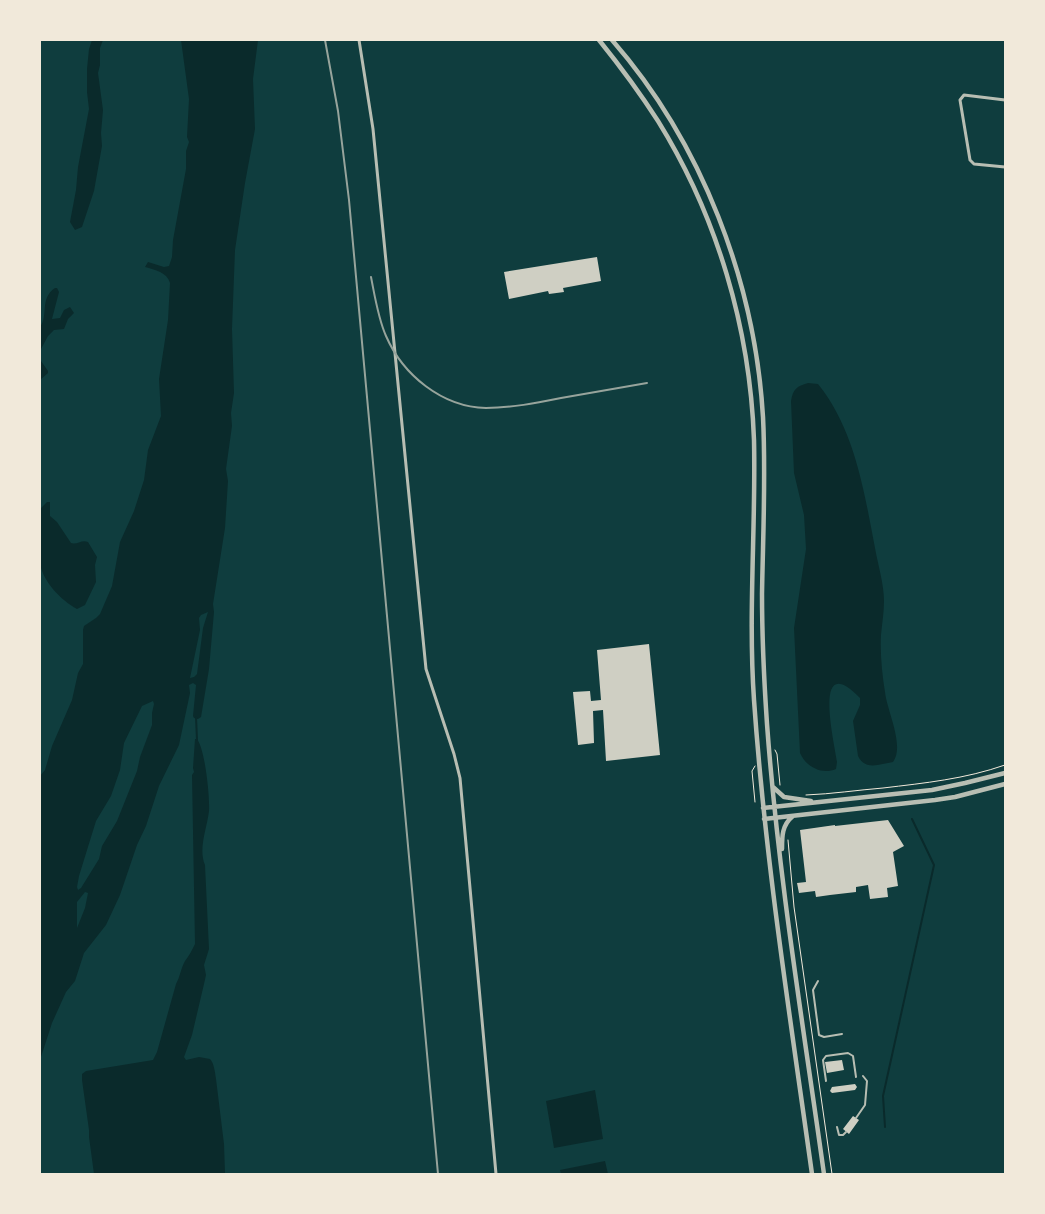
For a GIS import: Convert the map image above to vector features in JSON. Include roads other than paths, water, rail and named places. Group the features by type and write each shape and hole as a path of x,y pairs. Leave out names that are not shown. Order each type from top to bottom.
{"street":[{"path":"359,40 373,129 426,669 460,778 496,1174"},
{"path":"599,40 644,99 674,149 689,179 720,254 739,325 749,380 754,439 751,585 752,662 763,808 812,1174"},
{"path":"612,40 660,105 699,174 731,252 752,333 763,417 763,661 772,786 782,876 824,1174"},
{"path":"1005,100 964,96 960,100 970,160 974,164 1005,167"},
{"path":"763,808 932,790 1005,773"},
{"path":"764,819 935,800 1005,784"},
{"path":"772,786 784,797 822,802"},
{"path":"782,876 782,832 788,821 794,816"}],"lane":[{"path":"818,981 813,990 819,1035 824,1037 842,1034"},
{"path":"826,1081 823,1060 826,1056 848,1053 853,1056 856,1077"},
{"path":"856,1118 865,1105 867,1081 862,1076"},
{"path":"837,1127 839,1135 843,1135 846,1132"}],"water":[{"path":"92,40 103,40 100,48 98,73 103,110 102,146 94,191 82,227 75,230 70,222 89,109 87,69"},
{"path":"181,40 258,40 253,79 255,129 235,250 232,329 234,393 231,413 232,426 226,469 228,481 225,528 213,604 209,669 201,717 198,719 193,716 196,685 193,683 189,685 190,693 179,745 159,786 120,895 106,925 84,953 75,981 66,992 52,1023 40,1060 40,776 45,770 52,746 72,700 78,673 83,664 84,626 100,614 112,586 120,542 134,511 144,480 148,450 161,416 159,379 168,320 170,283 166,276 157,270 145,267 148,262 164,267 169,266 172,257 173,240 186,169 186,151 189,142 187,137 189,99","holes":["208,612 203,628 197,674 190,678 200,630 199,618","153,701 154,704 152,725 137,771 117,821 102,846 99,859 78,890 79,876 96,821 111,796 120,770 124,743 142,706","85,892 88,893 85,908 77,928 77,902"]},
{"path":"55,288 59,292 52,319 60,318 64,310 70,307 74,313 68,319 64,329 54,330 48,336 41,349 41,361 48,373 40,380 40,327 43,322 47,297"},
{"path":"808,383 818,384 831,402 849,441 862,483 884,595 881,656 886,700 897,747 893,762 869,765 861,761 858,756 853,721 860,705 860,698 845,686 836,684 831,691 829,704 837,762 836,769 831,771 820,770 810,766 800,753 794,628 806,549 804,515 794,473 791,401 796,389"},
{"path":"47,502 50,502 50,516 57,522 71,543 88,542 97,557 95,565 96,582 85,605 77,609 65,601 49,584 40,564 40,509"},
{"path":"195,739 200,744 209,795 209,811 202,852 205,865 209,949 204,965 206,975 204,984 192,1035 184,1057 186,1060 199,1057 210,1059 213,1065 224,1144 225,1174 94,1174 82,1074 86,1071 153,1060 157,1052 176,984 195,944 192,775 194,772"},
{"path":"595,1090 603,1139 554,1148 546,1101"},
{"path":"605,1161 608,1174 561,1174 560,1170"}],"waterway":[{"path":"196,717 197,740"},
{"path":"885,1127 883,1096 934,865 912,819"}],"railway":[{"path":"325,40 338,111 349,200 438,1174"},
{"path":"371,277 381,322 393,350 414,376 426,386 454,402 486,408 505,407 647,383"}]}
